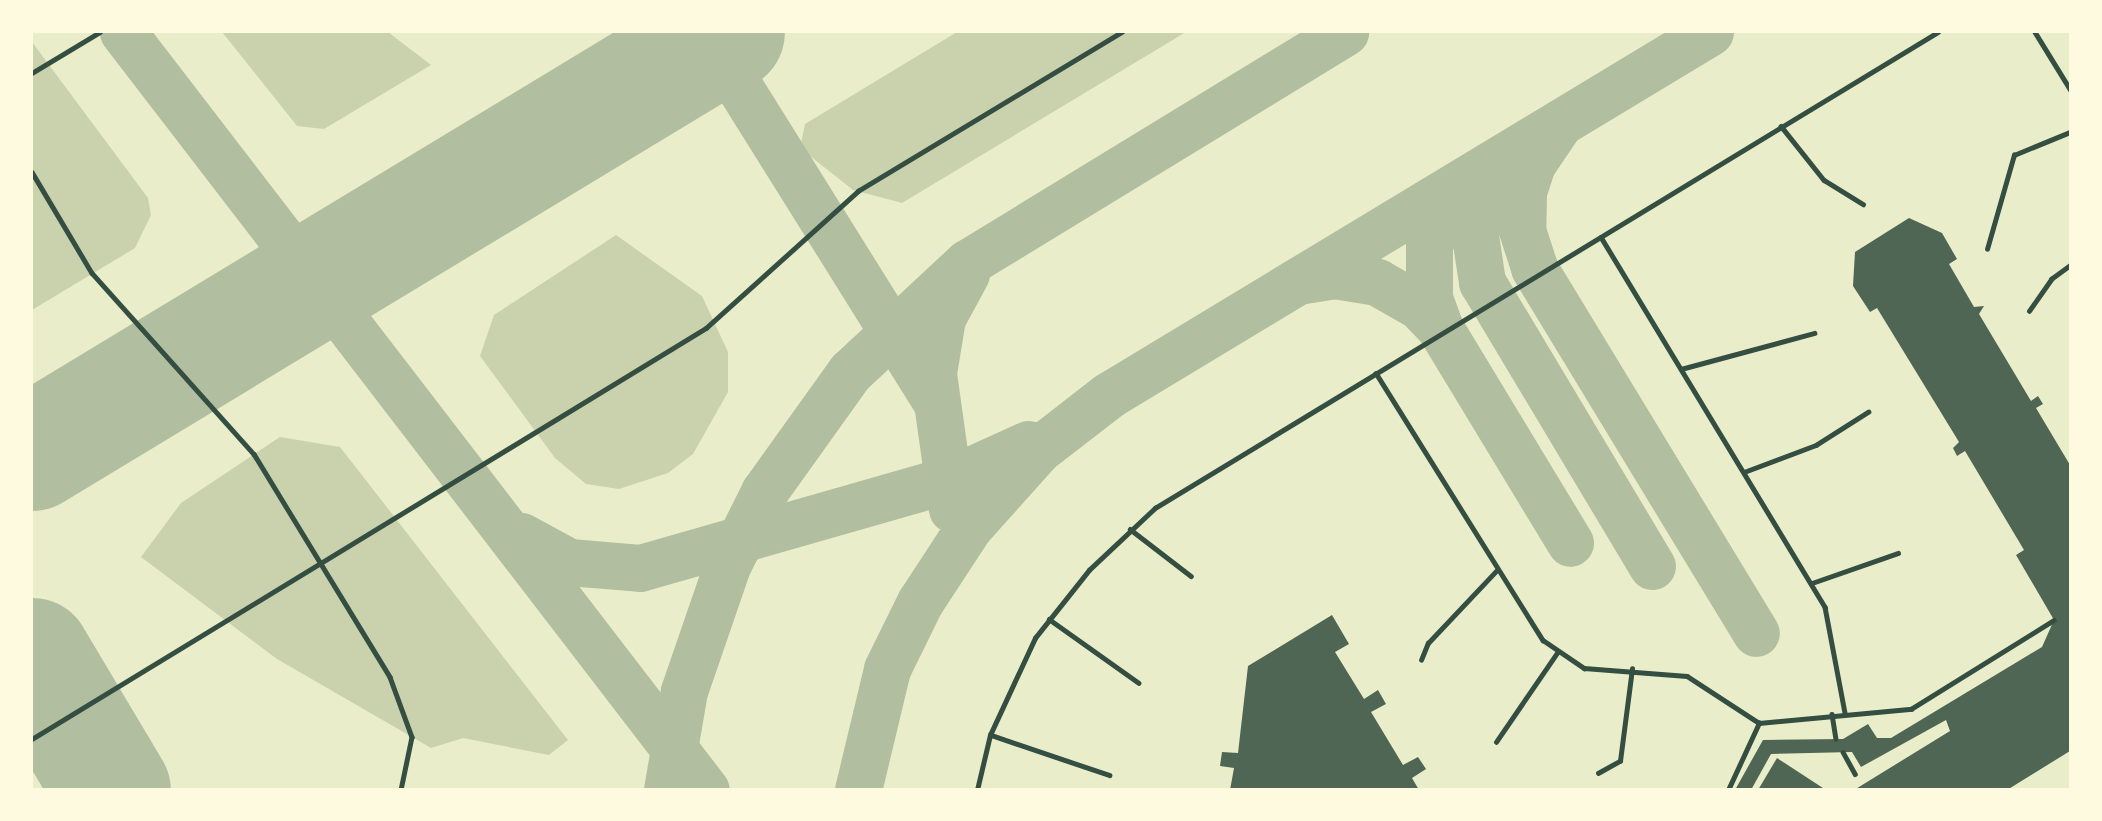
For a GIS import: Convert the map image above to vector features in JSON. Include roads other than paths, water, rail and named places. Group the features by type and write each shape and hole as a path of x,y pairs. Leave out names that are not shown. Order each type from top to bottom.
{"lane":[{"path":"32,73 100,32"},
{"path":"32,739 706,328 858,191 1122,32"},
{"path":"977,789 990,735 1049,618 1130,529 1376,373 1938,32"},
{"path":"2035,32 2070,89"},
{"path":"1782,126 1828,184 1863,204"},
{"path":"1987,249 2014,155 2070,132"},
{"path":"32,172 92,274 254,454 390,677 412,737 401,789"},
{"path":"1601,236 1812,583 1832,625 1845,713"},
{"path":"2029,311 2051,279 2070,265"},
{"path":"1681,369 1814,333"},
{"path":"1376,373 1523,615 1557,653 1584,668 1632,670 1704,684 1759,723 1832,714 1911,709 2054,620"},
{"path":"1744,472 1816,445 1868,412"},
{"path":"1130,529 1191,576"},
{"path":"1812,583 1898,553"},
{"path":"1421,660 1428,643 1496,571"},
{"path":"1049,618 1139,683"},
{"path":"1496,742 1557,653"},
{"path":"1598,773 1620,761 1632,670"},
{"path":"1832,714 1836,739"},
{"path":"1728,789 1759,723"},
{"path":"990,735 1109,775"},
{"path":"1843,752 1855,774"}]}
